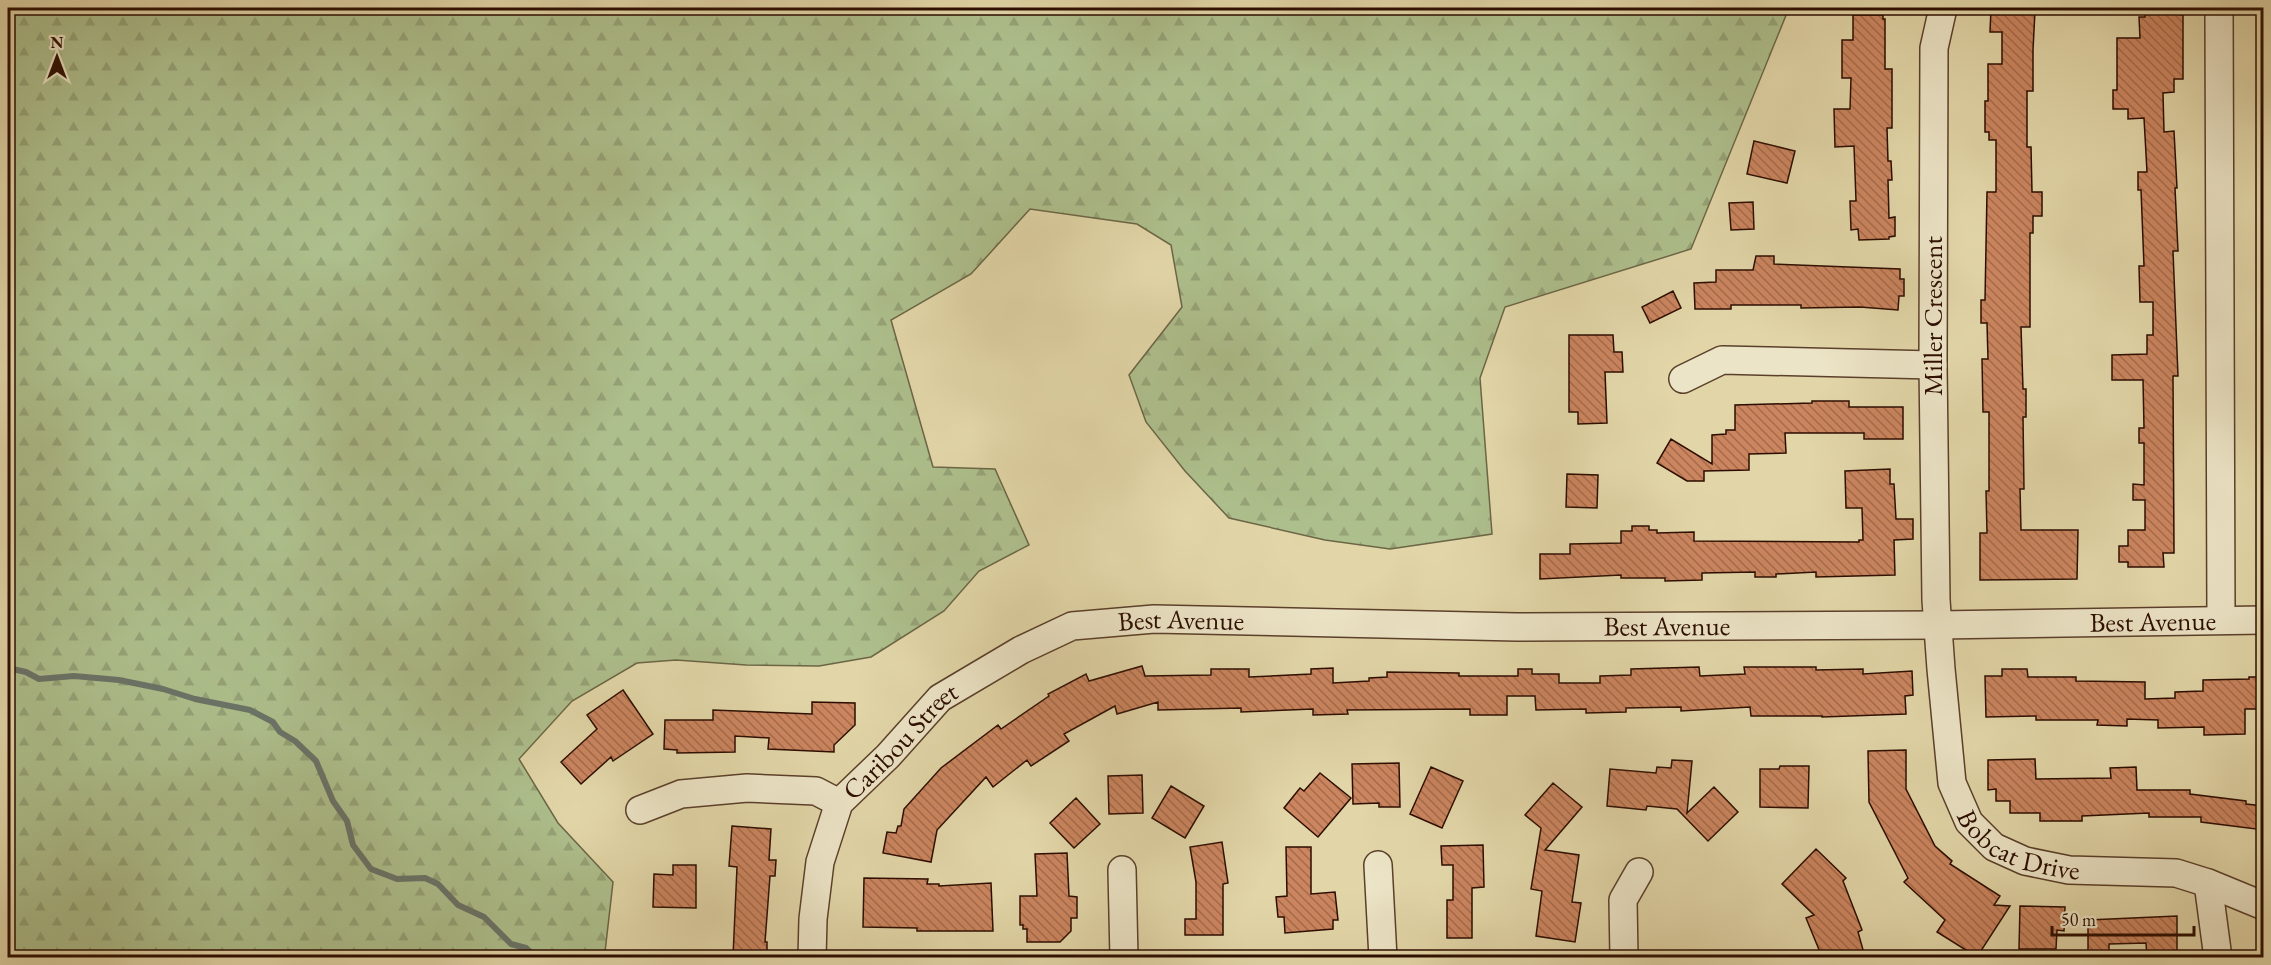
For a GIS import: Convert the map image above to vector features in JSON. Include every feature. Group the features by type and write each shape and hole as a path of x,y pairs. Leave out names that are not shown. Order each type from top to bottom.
{"street":[{"name":"Miller Crescent","path":"1938,625 1933,365 1934,48 1943,8"},
{"path":"2219,8 2221,620"},
{"path":"1683,379 1722,360 1933,365"},
{"name":"Best Avenue","path":"1072,626 1154,619 1517,627 1938,625 2264,620"},
{"name":"Bobcat Drive","path":"1938,625 1952,783 1969,822 1994,847 2025,861 2069,870 2176,873 2208,883 2264,906"},
{"name":"Caribou Street","path":"812,957 813,919 820,862 839,803 888,756 940,698 1021,650 1072,626"},
{"path":"640,810 681,794 747,788 816,791 839,803"},
{"path":"1378,865 1383,957"},
{"path":"1122,870 1124,957"},
{"path":"1624,957 1623,900 1639,872"},
{"path":"2208,883 2218,957"}],"green space":[{"path":"8,8 1789,8 1691,249 1505,307 1480,378 1492,534 1390,549 1325,540 1229,518 1185,471 1146,422 1129,375 1182,307 1171,245 1137,224 1030,209 971,274 891,320 933,467 995,469 1029,545 979,571 944,611 871,657 819,666 746,665 676,660 637,663 572,701 519,759 558,823 613,882 605,952 588,958 8,957"}],"building":[{"path":"1991,9 2035,11 2033,91 2027,91 2027,147 2031,147 2032,192 2042,192 2042,216 2033,216 2033,233 2030,233 2030,327 2021,327 2026,417 2023,417 2024,489 2020,489 2021,530 2078,530 2077,579 1980,580 1980,533 1987,533 1986,491 1989,491 1989,412 1983,412 1982,359 1988,359 1987,323 1981,323 1981,300 1985,300 1987,192 1996,192 1996,140 1989,140 1989,132 1985,132 1985,101 1988,101 1988,64 2002,64 2002,32 1990,32"},
{"path":"2180,9 2180,15 2183,15 2183,79 2174,79 2174,92 2163,93 2164,132 2174,131 2177,188 2175,188 2178,251 2173,251 2178,376 2173,376 2174,553 2163,553 2164,567 2128,567 2128,562 2119,562 2119,546 2128,546 2128,530 2145,530 2145,500 2133,500 2133,484 2144,485 2144,443 2139,443 2139,428 2144,428 2143,380 2112,380 2112,355 2147,354 2147,335 2153,335 2153,302 2140,302 2139,266 2144,266 2141,190 2138,190 2138,172 2147,172 2144,118 2128,119 2128,109 2113,109 2113,90 2117,90 2117,38 2140,38 2139,17 2145,17 2145,10"},
{"path":"1853,15 1883,15 1885,19 1885,69 1892,69 1892,128 1887,128 1888,161 1891,161 1892,180 1888,180 1889,218 1895,217 1895,236 1889,239 1859,240 1858,229 1851,230 1850,201 1856,201 1854,146 1835,147 1834,109 1850,109 1851,78 1842,78 1842,40 1853,40"},
{"path":"1754,141 1795,151 1787,183 1747,174"},
{"path":"1753,202 1754,229 1731,230 1729,203"},
{"path":"1756,256 1774,256 1774,264 1900,269 1900,279 1904,279 1904,296 1899,296 1898,310 1860,307 1801,308 1801,305 1731,305 1731,309 1695,309 1694,283 1716,282 1716,270 1753,270"},
{"path":"1673,291 1681,308 1650,323 1642,307"},
{"path":"1569,335 1613,335 1614,352 1622,352 1623,372 1605,372 1607,423 1578,424 1578,412 1569,412"},
{"path":"1812,401 1849,401 1849,407 1903,407 1903,439 1864,439 1864,433 1785,433 1786,453 1749,454 1749,470 1704,471 1704,481 1687,481 1657,463 1671,439 1712,464 1712,435 1726,434 1726,430 1735,430 1735,405 1812,403"},
{"path":"1890,469 1890,484 1894,484 1896,519 1913,519 1913,539 1894,540 1895,575 1816,577 1816,572 1755,577 1755,572 1702,573 1702,580 1665,581 1665,578 1621,578 1621,575 1540,579 1540,554 1570,554 1570,544 1621,543 1621,531 1632,531 1632,526 1649,526 1649,530 1657,530 1657,533 1694,532 1694,541 1859,542 1863,540 1862,508 1846,508 1845,471"},
{"path":"1567,474 1598,475 1597,508 1566,507"},
{"path":"1142,666 1145,676 1211,675 1211,669 1249,669 1249,677 1311,674 1311,669 1333,668 1333,683 1369,681 1369,678 1387,677 1387,672 1459,673 1459,676 1518,676 1518,669 1532,669 1532,674 1559,674 1559,683 1600,683 1600,676 1631,675 1631,669 1699,667 1700,676 1745,674 1744,667 1816,667 1816,670 1863,669 1863,674 1912,671 1913,695 1905,696 1906,714 1822,717 1751,716 1750,707 1681,711 1681,707 1626,708 1626,712 1586,713 1586,709 1536,710 1535,696 1507,696 1507,715 1470,715 1470,709 1347,710 1348,714 1313,715 1313,709 1241,712 1241,708 1158,710 1158,702 1117,714 1115,706 1064,734 1069,741 1031,766 1027,760 993,787 986,777 937,830 931,862 883,853 887,832 896,833 898,826 901,826 904,809 941,768 998,725 1001,729 1049,696 1048,694 1086,674 1089,681"},
{"path":"2002,669 2027,669 2028,677 2076,677 2076,681 2145,682 2145,699 2175,698 2175,692 2203,691 2203,680 2264,677 2264,709 2245,709 2245,734 2204,735 2204,727 2158,728 2158,720 2127,719 2127,726 2097,725 2098,720 2036,720 2036,716 1986,717 1985,676 2002,676"},
{"path":"623,690 653,734 613,761 611,757 581,784 561,762 597,729 587,715"},
{"path":"812,702 855,703 855,725 834,745 834,752 768,749 769,738 735,736 735,752 677,753 677,750 664,749 665,720 713,720 713,710 812,714"},
{"path":"1906,750 1906,789 1935,846 1952,861 1950,864 2000,896 1994,905 2010,906 1977,957 1937,932 1945,920 1904,882 1908,878 1869,802 1868,751"},
{"path":"2035,759 2036,779 2111,778 2110,768 2136,767 2137,790 2190,790 2190,794 2246,801 2246,804 2264,806 2264,830 2201,822 2201,817 2149,817 2149,813 2082,816 2082,821 2040,821 2040,813 2010,813 2010,801 1996,801 1996,789 1988,790 1988,760"},
{"path":"1672,760 1692,761 1687,813 1714,787 1738,812 1708,841 1677,809 1647,806 1646,810 1607,806 1610,769 1656,773 1657,767 1671,768"},
{"path":"1399,763 1400,807 1379,807 1379,803 1353,804 1352,764"},
{"path":"1780,766 1809,766 1808,808 1760,807 1760,769 1779,769"},
{"path":"1431,767 1463,781 1442,828 1410,814"},
{"path":"1320,773 1351,798 1318,837 1284,808 1300,788 1304,791"},
{"path":"1142,775 1143,813 1109,814 1108,776"},
{"path":"1553,783 1582,807 1545,850 1579,855 1572,902 1581,903 1575,942 1536,936 1542,891 1531,889 1541,828 1525,815"},
{"path":"1171,786 1204,806 1185,838 1152,818"},
{"path":"1076,798 1100,824 1074,848 1050,823"},
{"path":"732,826 771,829 769,860 776,860 775,876 770,876 765,942 767,942 767,957 733,957 737,867 729,866"},
{"path":"1222,842 1228,883 1223,884 1223,935 1185,935 1185,919 1196,919 1196,882 1190,847"},
{"path":"1483,845 1484,887 1472,888 1472,938 1447,938 1447,900 1453,900 1453,865 1442,865 1441,846"},
{"path":"1286,847 1311,847 1311,894 1335,892 1338,920 1333,920 1333,929 1285,933 1284,917 1278,917 1276,897 1287,896"},
{"path":"1816,849 1846,878 1843,881 1862,930 1858,932 1865,957 1822,957 1806,918 1814,915 1782,884"},
{"path":"1067,853 1069,896 1077,897 1077,918 1071,918 1071,931 1060,942 1027,942 1027,929 1023,929 1023,925 1020,925 1020,896 1037,896 1035,854"},
{"path":"673,865 696,865 696,908 653,907 654,874 673,875"},
{"path":"864,878 928,879 927,884 939,884 939,886 991,883 993,931 917,931 917,928 863,927"},
{"path":"2020,906 2065,907 2064,931 2057,930 2056,949 2019,949"},
{"path":"2177,916 2177,957 2147,957 2146,943 2109,944 2109,955 2088,955 2088,920"}],"waterway":[{"path":"8,668 26,672 39,679 74,676 119,680 250,710 273,722 280,732 295,741 316,761 333,801 347,821 353,845 371,869 397,879 425,878 438,884 458,905 484,917 511,944 526,948 537,958"}]}
